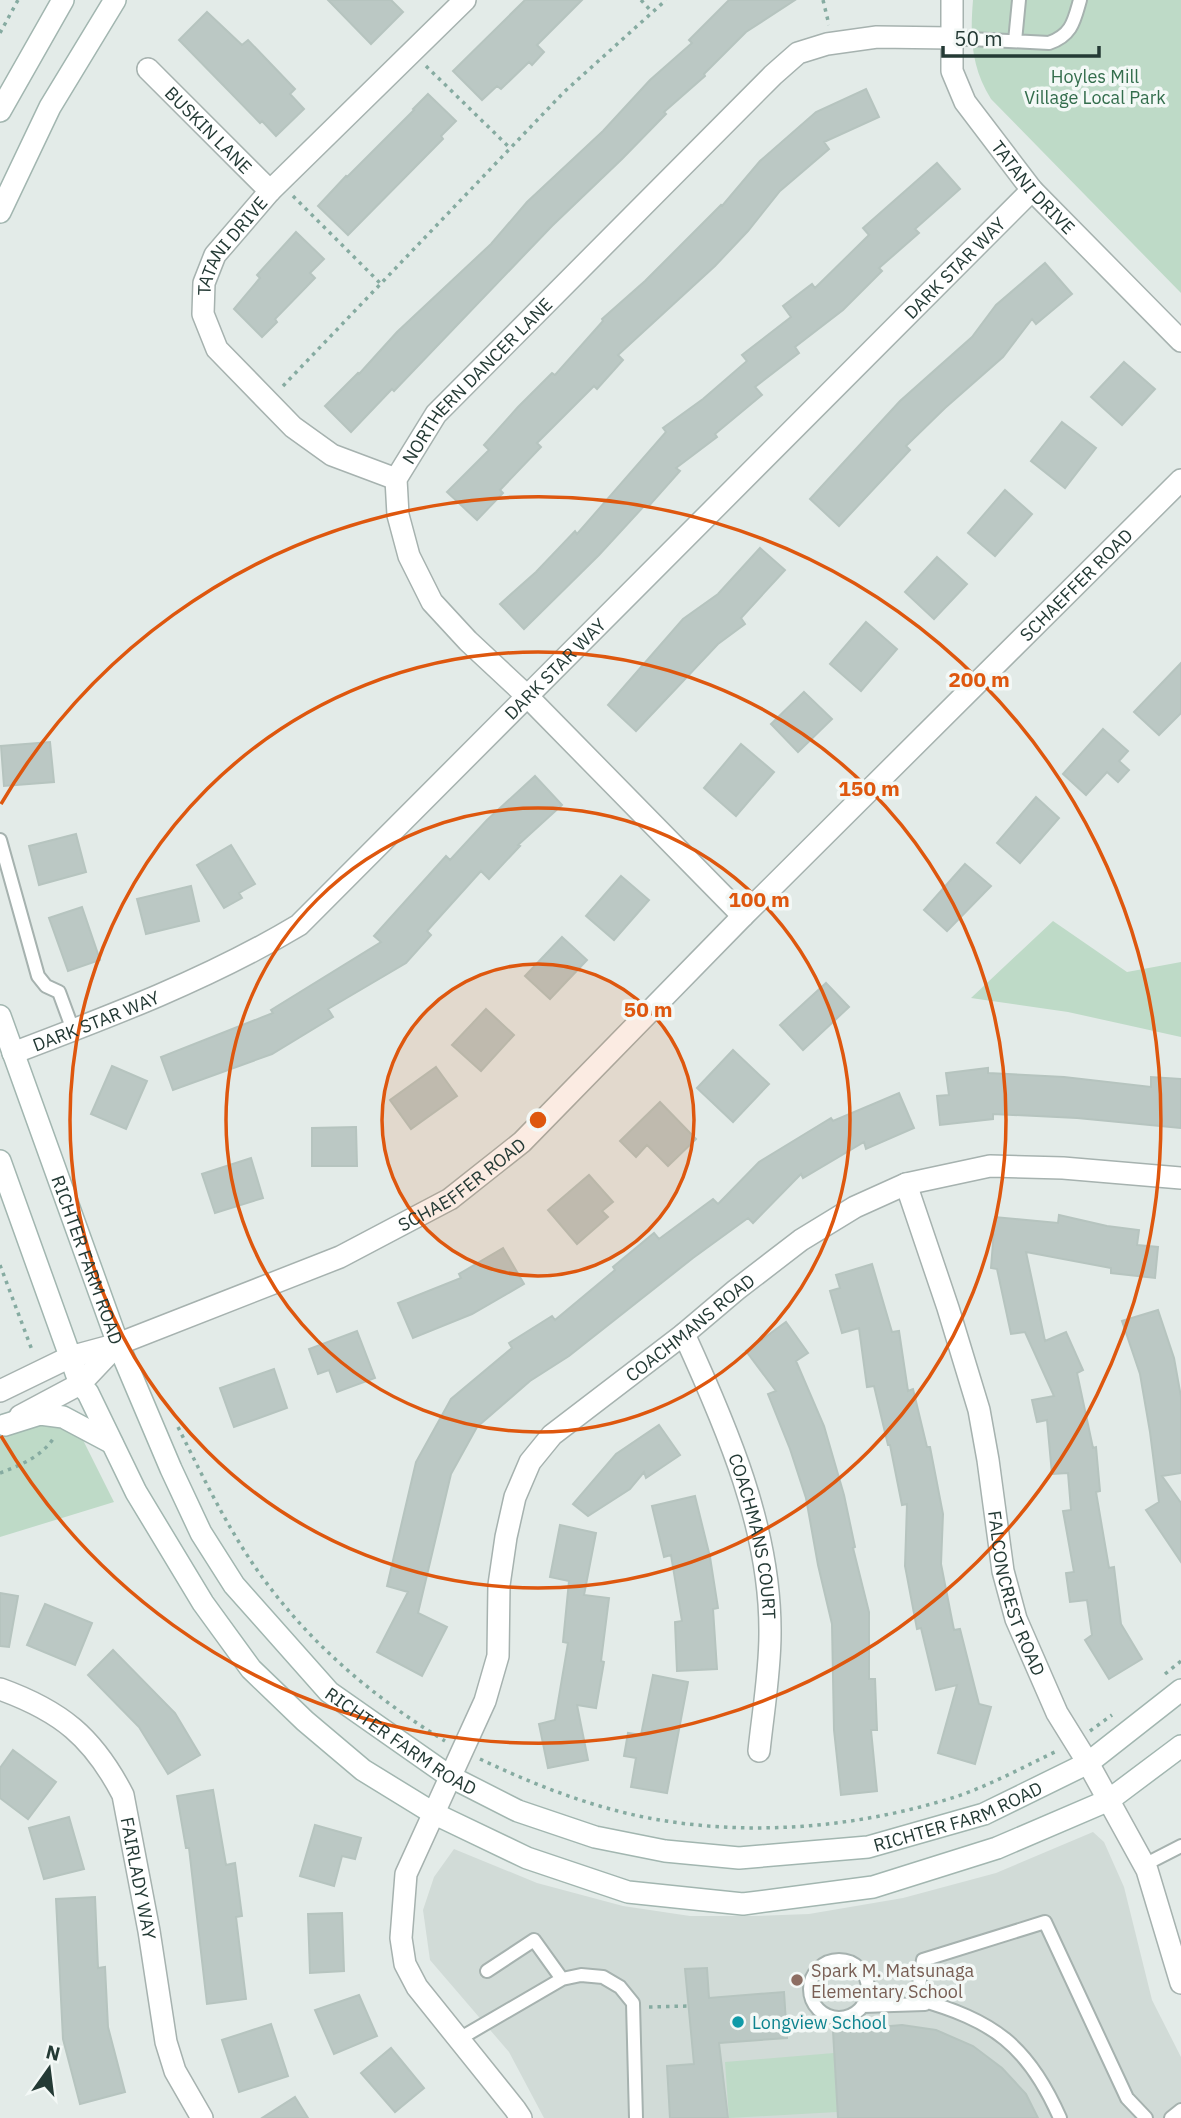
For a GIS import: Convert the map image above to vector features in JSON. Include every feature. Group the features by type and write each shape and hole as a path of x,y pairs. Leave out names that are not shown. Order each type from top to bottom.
{"street":[{"path":"0,111 63,0"},
{"path":"0,212 50,107 115,0"},
{"name":"TATANI DRIVE","path":"952,0 952,71 965,102 1032,190 1181,341"},
{"name":"TATANI DRIVE","path":"396,479 332,455 293,427 268,402 217,349 203,314 204,283 215,255 275,187 412,52 455,3"},
{"name":"NORTHERN DANCER LANE","path":"743,916 432,602 409,556 398,515 396,479 436,414 798,53 827,44 877,37 951,38"},
{"name":"BUSKIN LANE","path":"148,69 275,187"},
{"name":"DARK STAR WAY","path":"13,1053 131,1009 250,954 299,925 1032,190"},
{"name":"SCHAEFFER ROAD","path":"0,1391 70,1357 118,1344 340,1257 450,1199 522,1142 743,916 1181,480"},
{"name":"RICHTER FARM ROAD","path":"0,1016 118,1344 170,1469 201,1533 234,1585 329,1692 449,1776 518,1811 595,1837 665,1851 739,1858 868,1847 984,1814 1088,1763 1181,1690"},
{"path":"0,1161 80,1384 88,1393 136,1492 202,1603 251,1669 305,1721 363,1770 433,1813 527,1858 628,1892 743,1904 873,1887 997,1848 1109,1800 1181,1746"},
{"name":"COACHMANS ROAD","path":"521,2118 416,1987 405,1964 401,1938 406,1874 485,1701 498,1656 499,1585 506,1536 515,1497 530,1462 551,1435 684,1334 801,1240 855,1207 906,1184 990,1166 1063,1168 1181,1178"},
{"name":"FALCONCREST ROAD","path":"906,1184 979,1410 1003,1571 1016,1619 1040,1679 1144,1865 1181,1983"},
{"name":"COACHMANS COURT","path":"684,1334 723,1419 753,1510 766,1586 770,1633 759,1751"},
{"name":"SCHAEFFER ROAD","path":"3,1426 80,1384 118,1344"},
{"path":"3,1426 40,1414 63,1417 112,1443"},
{"name":"FAIRLADY WAY","path":"0,1689 57,1714 97,1754 113,1775 123,1795 166,2042 175,2071 202,2118"}],"lane":[{"path":"1015,41 1019,0"},
{"path":"951,38 1049,43 1062,39 1073,24 1080,0"},
{"path":"0,839 38,976 46,986 59,992 73,1030"},
{"path":"1144,1865 1181,1846"},
{"path":"1060,2118 1049,2092 1036,2072 1008,2039 950,2008 917,1999 923,1960 1045,1922 1127,2098 1146,2118"},
{"path":"487,1971 534,1940 562,1979"},
{"path":"862,2006 868,1994 868,1984 859,1967 842,1959 832,1960 816,1969 811,1978 810,1998 822,2013 841,2018 851,2016 862,2006 934,2004"},
{"path":"459,2039 562,1979 581,1975 603,1978 620,1987 633,2003 636,2118"},
{"path":"1171,2118 1181,2110"}],"path":[{"path":"0,33 18,0"},
{"path":"641,0 652,12"},
{"path":"268,402 564,92 666,0"},
{"path":"412,52 510,149"},
{"path":"275,187 381,284"},
{"path":"0,1265 32,1350"},
{"path":"176,1422 240,1544 275,1594 314,1639 356,1679 405,1717 461,1751 544,1788 606,1808 665,1821 730,1828 784,1828 890,1813 956,1796 1006,1776 1074,1742 1118,1711"},
{"path":"1156,1681 1181,1661"},
{"path":"633,2007 688,2006"}],"shaded area":[{"name":"Spark M. Matsunaga Elementary School","path":"1093,1832 1104,1842 1124,1887 1152,2000 1181,2057 1181,2118 544,2118 509,2052 430,1960 423,1910 434,1877 454,1849 537,1883 623,1906 690,1916 755,1916 809,1914 903,1898 996,1873"}],"green space":[{"name":"Hoyles Mill Village Local Park","path":"973,0 1181,0 1181,293 991,99 979,75 973,51"},
{"path":"1053,921 1127,972 1181,962 1181,1037 1068,1012 971,998"},
{"path":"38,1402 71,1416 114,1502 0,1537 0,1416"},
{"path":"834,2053 837,2112 729,2118 725,2062"}],"building":[{"path":"328,0 391,0 403,12 371,44"},
{"path":"525,0 582,0 537,45 544,52 532,65 529,62 501,89 497,86 482,100 453,71"},
{"path":"729,0 795,0 746,32 705,76 664,112 666,114 622,159 552,226 394,391 392,389 351,432 325,406 397,332 491,244 527,202 603,131 650,80 692,43 689,40"},
{"path":"207,12 242,45 248,40 295,89 290,94 304,109 276,136 179,40"},
{"path":"866,89 879,117 824,142 829,149 780,191 715,266 618,355 623,360 597,389 594,386 537,443 541,447 500,490 503,493 477,520 447,492 489,450 484,445 518,407 552,373 555,375 602,319 722,206 760,161 816,112"},
{"path":"428,94 456,121 441,136 443,139 348,235 318,206"},
{"path":"937,163 960,189 915,229 919,233 879,268 882,271 843,310 795,347 799,353 755,387 762,395 715,434 717,437 676,468 680,471 648,507 645,505 524,629 500,604 536,572 575,531 577,534 666,432 663,428 703,399 747,361 742,355 791,317 783,306 812,284 815,288 869,235 863,228"},
{"path":"296,232 324,259 310,273 315,278 275,319 277,322 262,337 234,309 260,278 257,275"},
{"path":"1045,263 1072,294 1036,324 1032,319 1003,357 906,446 910,450 839,526 810,499 900,401 972,337 996,305"},
{"path":"1124,362 1155,389 1122,425 1091,397"},
{"path":"1062,422 1096,448 1065,488 1031,461"},
{"path":"1005,490 1032,514 995,556 968,533"},
{"path":"760,548 785,570 741,618 745,624 718,644 636,731 608,705 683,619 718,594"},
{"path":"937,557 967,584 934,619 905,592"},
{"path":"866,622 897,649 861,691 830,664"},
{"path":"1181,663 1181,713 1159,735 1134,712"},
{"path":"804,692 832,719 798,752 771,724"},
{"path":"1103,729 1128,751 1119,761 1129,770 1118,782 1107,772 1086,795 1063,774"},
{"path":"50,742 54,782 4,786 1,746"},
{"path":"741,744 774,772 736,816 704,788"},
{"path":"535,776 562,805 518,845 520,846 489,879 481,871 427,931 431,935 406,963 328,1009 333,1017 272,1054 173,1090 161,1057 273,1013 271,1010 381,942 374,936 446,856 450,860 487,820"},
{"path":"1036,797 1059,818 1020,863 997,843"},
{"path":"76,834 86,872 39,885 29,846"},
{"path":"231,845 255,884 239,893 242,898 224,908 197,865"},
{"path":"965,864 991,886 947,931 924,910"},
{"path":"621,876 649,900 614,940 586,916"},
{"path":"191,886 199,921 146,934 137,899"},
{"path":"82,907 100,960 68,971 49,918"},
{"path":"562,937 587,960 550,999 525,976"},
{"path":"826,983 849,1007 803,1050 780,1025"},
{"path":"486,1009 514,1035 481,1071 452,1045"},
{"path":"733,1050 769,1084 733,1122 697,1088"},
{"path":"112,1066 147,1081 126,1129 91,1114"},
{"path":"436,1067 457,1096 411,1129 390,1100"},
{"path":"988,1068 988,1073 1064,1077 1151,1087 1151,1077 1181,1079 1181,1128 1077,1118 993,1114 993,1119 940,1125 937,1096 949,1095 946,1073"},
{"path":"899,1093 914,1128 866,1149 864,1142 803,1178 801,1174 753,1223 748,1218 693,1258 569,1356 530,1381 477,1427 451,1474 418,1613 447,1627 422,1676 377,1652 408,1592 387,1586 416,1462 451,1399 512,1348 509,1343 552,1316 555,1320 654,1233 659,1239 713,1199 718,1204 759,1162 831,1118 833,1121"},
{"path":"660,1102 696,1139 668,1166 647,1145 636,1157 620,1141"},
{"path":"356,1127 357,1166 312,1166 312,1128"},
{"path":"251,1158 263,1198 215,1213 202,1174"},
{"path":"589,1175 613,1202 602,1211 608,1217 577,1244 548,1210"},
{"path":"1059,1215 1139,1230 1137,1245 1158,1247 1155,1278 1111,1273 1111,1268 1026,1252 1045,1341 1066,1332 1083,1370 1077,1373 1093,1448 1096,1447 1100,1491 1096,1492 1109,1568 1114,1567 1121,1624 1142,1659 1109,1679 1085,1640 1092,1635 1087,1600 1070,1602 1066,1573 1074,1572 1063,1511 1071,1510 1068,1473 1052,1474 1047,1420 1037,1422 1032,1400 1054,1396 1025,1332 1011,1334 997,1269 991,1268 995,1217 1058,1223"},
{"path":"503,1248 524,1284 472,1314 413,1338 398,1303 461,1278 459,1274"},
{"path":"872,1264 892,1332 899,1331 908,1391 913,1389 927,1447 930,1447 943,1514 941,1564 954,1630 960,1629 979,1704 991,1707 975,1764 938,1753 957,1685 936,1690 921,1628 917,1629 905,1566 907,1504 902,1505 874,1386 867,1387 859,1328 842,1333 830,1291 840,1288 836,1275"},
{"path":"1158,1310 1174,1358 1181,1397 1181,1473 1162,1476 1181,1503 1181,1562 1146,1510 1159,1502 1140,1374 1122,1321"},
{"path":"786,1322 808,1353 796,1361 824,1426 844,1495 855,1547 853,1548 869,1612 869,1679 875,1679 877,1730 871,1730 877,1791 841,1795 834,1730 832,1624 806,1498 768,1394 776,1391 746,1351"},
{"path":"357,1331 375,1378 337,1392 329,1370 318,1374 309,1349"},
{"path":"274,1369 287,1408 234,1427 220,1388"},
{"path":"659,1425 680,1455 646,1478 644,1472 630,1489 588,1516 573,1504 616,1454"},
{"path":"695,1496 710,1557 718,1608 713,1609 717,1669 677,1671 675,1622 682,1621 671,1555 664,1557 652,1506"},
{"path":"560,1525 596,1533 584,1595 609,1598 601,1661 604,1662 596,1708 577,1705 588,1760 548,1768 539,1724 555,1720 568,1643 563,1642 569,1581 550,1577"},
{"path":"0,1593 18,1596 9,1647 0,1646"},
{"path":"45,1604 92,1623 75,1665 27,1645"},
{"path":"113,1650 175,1713 200,1755 168,1774 139,1727 88,1675"},
{"path":"653,1675 688,1682 667,1793 631,1787 636,1758 624,1756 628,1733 641,1735"},
{"path":"13,1750 56,1782 28,1819 0,1798 0,1768"},
{"path":"213,1790 226,1865 235,1863 242,1916 236,1917 246,1999 207,2004 189,1848 186,1848 177,1796"},
{"path":"69,1817 84,1869 44,1879 29,1828"},
{"path":"315,1825 361,1838 355,1859 342,1856 334,1886 300,1876"},
{"path":"95,1897 98,1968 105,1967 108,2027 125,2092 80,2104 63,2039 56,1899"},
{"path":"342,1913 344,1971 310,1973 308,1914"},
{"path":"707,1968 709,1998 784,1992 787,2038 719,2043 728,2118 670,2118 667,2066 694,2064 685,1969"},
{"path":"359,1995 377,2036 334,2054 315,2010"},
{"path":"271,2024 288,2076 239,2092 222,2040"},
{"path":"902,2025 936,2030 973,2046 1002,2068 1026,2094 1038,2118 838,2118 833,2031"},
{"path":"391,2048 424,2088 395,2112 361,2073"},
{"path":"295,2097 308,2118 262,2118"}],"place":[{"name":"Spark M. Matsunaga Elementary School","path":"797,1980"},
{"name":"Longview School","path":"738,2022"}]}
